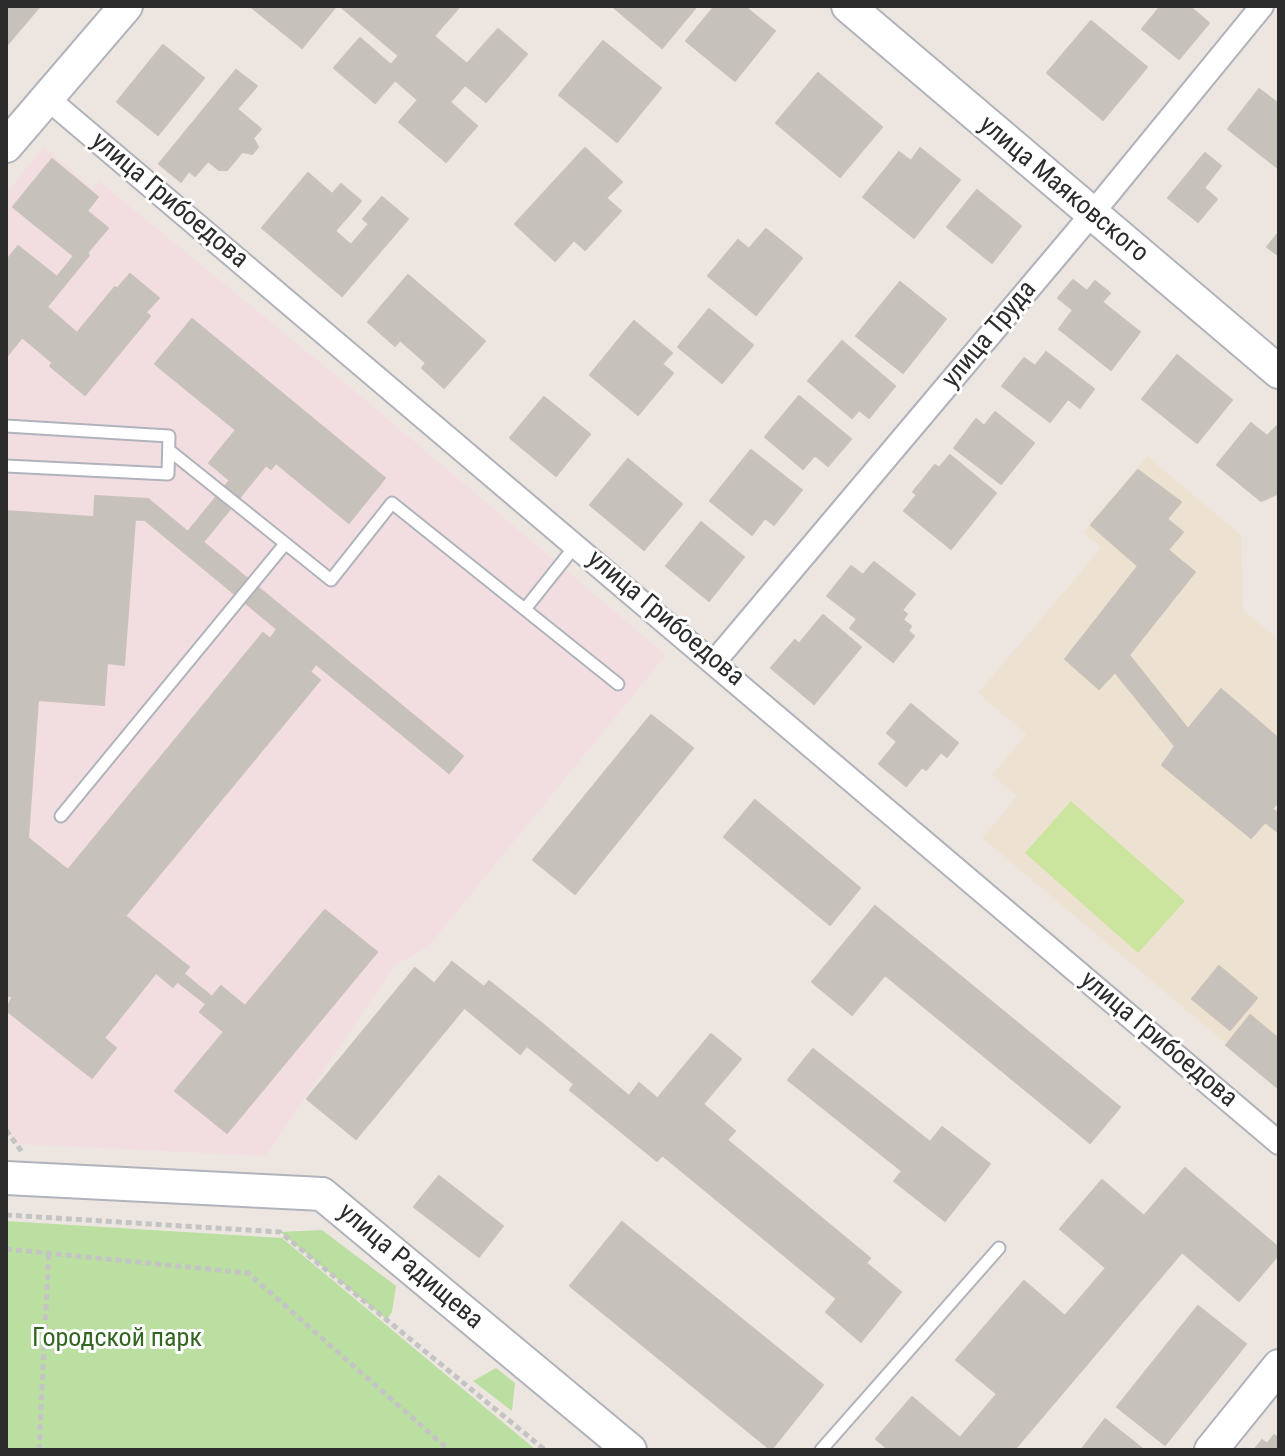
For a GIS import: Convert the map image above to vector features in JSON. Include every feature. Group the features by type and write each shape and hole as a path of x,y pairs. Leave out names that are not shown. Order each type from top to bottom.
{"street":[{"path":"6,146 126,6"},
{"name":"улица Маяковского","path":"848,6 1279,372"},
{"name":"улица Труда","path":"715,661 1091,215 1262,6"},
{"name":"улица Грибоедова","path":"47,98 715,661 1279,1143"},
{"name":"улица Радищева","path":"6,1178 322,1194 630,1450"},
{"path":"1211,1450 1279,1366"}],"lane":[{"path":"6,426 169,436 170,451 168,474 6,466"},
{"path":"170,451 331,580 392,503 618,684"},
{"path":"61,816 285,544"},
{"path":"525,609 577,544"},
{"path":"821,1450 999,1248"}],"path":[{"path":"6,1215 280,1232 545,1450"},
{"path":"6,1249 248,1273 449,1450"},
{"path":"39,1450 49,1251"}],"shaded area":[{"path":"44,147 92,189 99,181 356,392 666,655 428,947 395,965 266,1156 16,1144 6,1130 6,193"},
{"path":"1147,456 1241,535 1243,610 1279,640 1279,1088 982,838 1017,796 992,775 1026,734 978,693 1101,548 1083,532"}],"green space":[{"path":"1071,801 1185,901 1138,953 1025,853"},
{"name":"Городской парк","path":"6,1221 282,1238 536,1450 6,1450"},
{"path":"322,1230 396,1286 392,1312 387,1320 280,1232"},
{"path":"496,1368 515,1383 512,1411 473,1381"}],"building":[{"path":"6,6 40,6 6,46"},
{"path":"250,6 336,6 302,48"},
{"path":"340,6 460,6 434,36 423,27 399,56"},
{"path":"612,6 697,6 662,48"},
{"path":"715,6 744,6 775,31 735,81 686,41"},
{"path":"1161,6 1189,6 1209,23 1179,59 1142,29"},
{"path":"1091,21 1147,67 1103,120 1047,73"},
{"path":"423,27 467,64 498,29 527,54 486,102 465,85 450,102 477,126 446,162 399,122 418,100 395,80 375,103 334,68 360,38 391,65"},
{"path":"603,41 661,88 617,142 559,95"},
{"path":"163,45 204,78 158,135 117,102"},
{"path":"236,70 257,86 237,109 261,129 253,138 258,147 252,154 242,152 227,170 219,170 208,161 195,176 189,171 181,182 159,164"},
{"path":"818,73 882,127 840,177 776,123"},
{"path":"1259,89 1279,104 1276,115 1279,117 1279,169 1228,129"},
{"path":"585,148 622,182 606,198 621,211 585,250 574,240 555,261 515,224"},
{"path":"920,148 960,180 914,238 863,197 899,152 911,161"},
{"path":"1205,153 1221,166 1204,188 1217,199 1198,222 1168,198"},
{"path":"52,159 98,197 87,211 108,228 87,253 57,228 50,237 13,207"},
{"path":"308,173 332,194 286,248 262,228"},
{"path":"341,184 361,201 335,231 351,245 369,224 363,219 382,197 408,219 342,296 286,248"},
{"path":"977,190 1021,226 992,263 947,227"},
{"path":"57,228 89,255 6,357 6,261 18,246 57,277 74,256 50,237"},
{"path":"766,229 802,258 756,315 708,276 738,240 749,249"},
{"path":"1279,232 1279,256 1267,247"},
{"path":"130,274 159,298 146,312 117,289"},
{"path":"408,275 485,341 444,388 422,368 426,363 400,340 395,346 368,322"},
{"path":"1073,280 1087,291 1095,281 1110,293 1102,302 1140,332 1111,370 1059,329 1073,310 1058,298"},
{"path":"900,282 946,319 903,373 856,336"},
{"path":"115,287 150,316 85,395 50,366"},
{"path":"47,307 77,333 53,363 22,337"},
{"path":"709,309 753,345 722,383 678,347"},
{"path":"192,319 385,478 349,523 276,463 271,469 266,465 244,492 209,463 236,430 155,364"},
{"path":"634,321 672,353 662,364 673,373 638,415 590,375"},
{"path":"842,341 895,386 869,418 859,410 852,418 808,381"},
{"path":"1046,352 1094,389 1080,408 1068,399 1050,422 1002,386 1024,358 1035,366"},
{"path":"1177,355 1232,400 1197,443 1142,399"},
{"path":"799,396 851,439 828,466 815,455 803,469 765,437"},
{"path":"544,397 590,434 556,476 510,438"},
{"path":"995,412 1034,443 1001,484 954,448 976,419 984,426"},
{"path":"1251,423 1267,436 1279,424 1279,493 1261,501 1217,465"},
{"path":"751,450 802,490 774,525 765,518 752,535 710,501"},
{"path":"950,455 996,493 951,549 904,511 917,495 913,492 935,465 939,468"},
{"path":"628,459 682,504 644,550 590,505"},
{"path":"1138,470 1181,502 1167,519 1183,532 1168,550 1195,572 1129,655 1188,729 1221,689 1279,739 1279,801 1272,809 1279,814 1279,833 1265,822 1251,838 1162,765 1175,746 1115,672 1099,689 1065,659 1138,566 1091,525"},
{"path":"230,480 244,492 203,542 463,756 449,773 316,664 310,672 270,639 277,629 145,520 94,518 95,496 148,499 188,532"},
{"path":"6,511 135,520 124,665 107,663 104,705 38,700 28,838 189,967 173,987 156,973 104,1038 116,1048 92,1078 6,1010 13,996 6,996"},
{"path":"701,522 744,557 709,601 666,566"},
{"path":"874,562 915,594 902,610 907,614 903,620 911,626 908,631 914,636 893,662 850,628 857,619 827,596 851,566 863,575"},
{"path":"823,615 861,647 814,704 771,668 795,640 799,644"},
{"path":"263,633 320,680 125,916 68,870"},
{"path":"911,704 958,743 947,757 941,752 926,770 922,767 906,786 879,764 897,742 887,733"},
{"path":"651,715 693,748 575,894 533,860"},
{"path":"755,800 860,888 830,925 724,837"},
{"path":"875,906 1120,1107 1090,1143 885,975 852,1015 812,982"},
{"path":"325,910 377,952 227,1133 175,1091 224,1032 200,1012 221,986 245,1006"},
{"path":"452,962 484,987 466,1009 434,984"},
{"path":"1219,966 1257,998 1230,1030 1192,999"},
{"path":"415,968 464,1008 356,1139 307,1099"},
{"path":"184,974 212,997 206,1004 178,982"},
{"path":"489,981 544,1025 520,1054 466,1009"},
{"path":"1250,1015 1279,1039 1279,1089 1226,1045"},
{"path":"544,1025 564,1042 547,1062 527,1046"},
{"path":"711,1034 741,1059 703,1104 735,1131 727,1140 870,1258 837,1299 655,1149 671,1129 648,1110"},
{"path":"564,1042 629,1096 639,1083 658,1099 648,1110 671,1129 655,1149 662,1155 657,1161 570,1090 574,1084 547,1062"},
{"path":"813,1049 930,1142 942,1127 990,1164 945,1221 894,1181 902,1171 788,1080"},
{"path":"1185,1168 1279,1248 1279,1254 1239,1301 1182,1252 1014,1450 889,1450 876,1439 912,1397 960,1438 997,1394 956,1360 1024,1281 1065,1316 1106,1268 1060,1229 1102,1180 1144,1216"},
{"path":"439,1176 503,1226 479,1257 414,1207"},
{"path":"622,1222 823,1385 771,1450 570,1286"},
{"path":"866,1263 901,1292 861,1342 826,1312"},
{"path":"1198,1306 1246,1344 1165,1445 1117,1407"},
{"path":"1105,1419 1144,1450 1081,1450"},
{"path":"1274,1435 1279,1438 1279,1450 1254,1450 1262,1440 1267,1444"}]}
